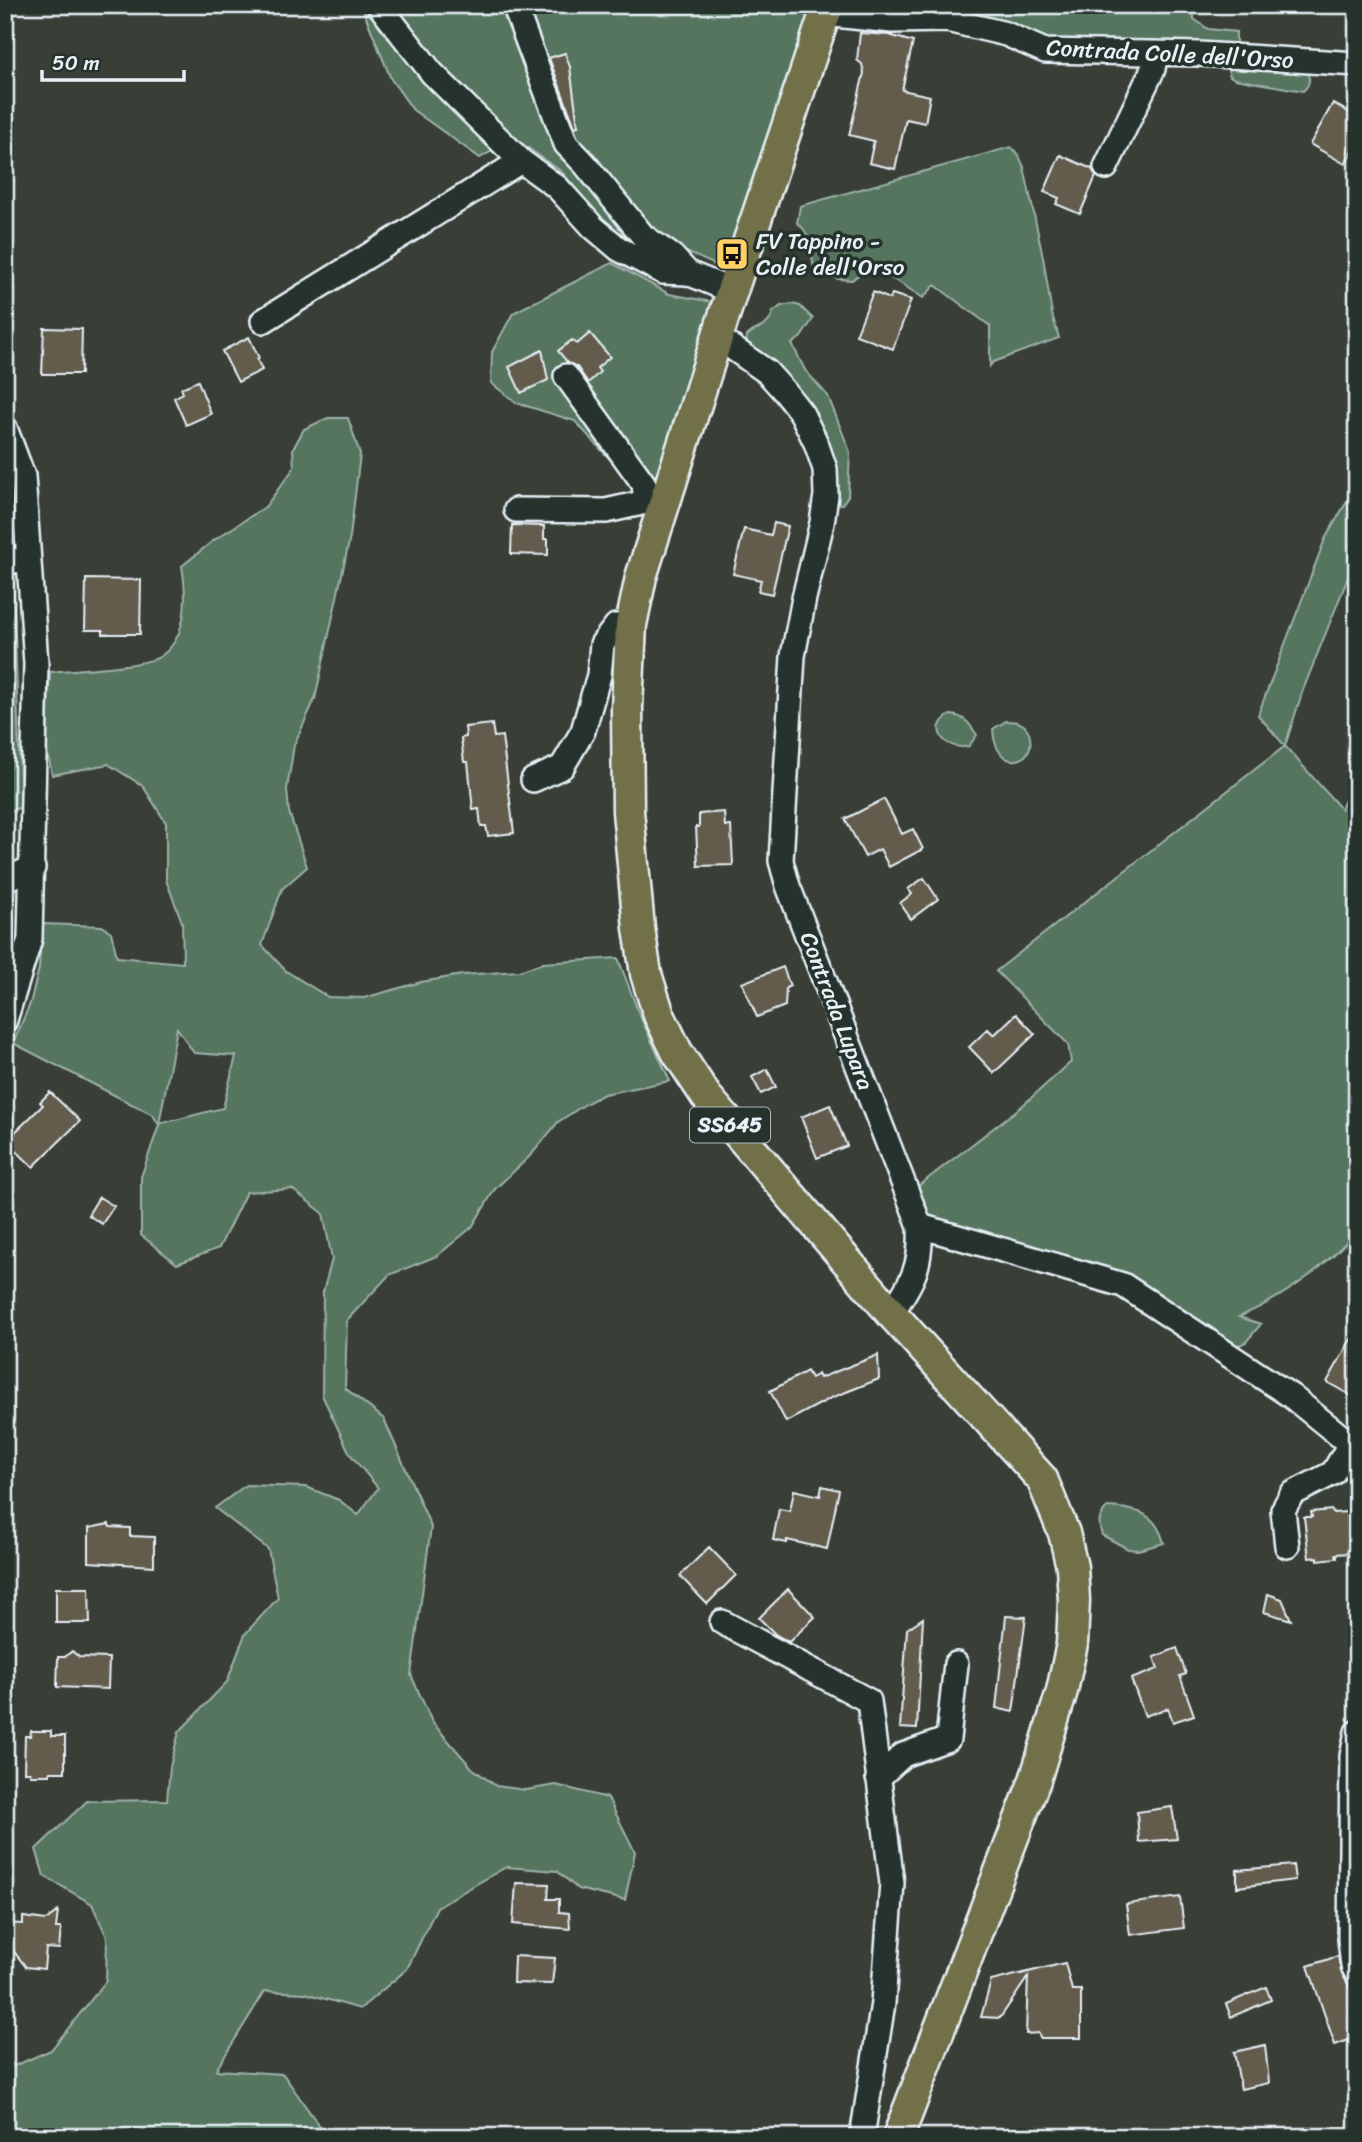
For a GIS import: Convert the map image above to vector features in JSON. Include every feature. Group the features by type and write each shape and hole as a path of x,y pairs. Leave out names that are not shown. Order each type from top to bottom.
{"main road":[{"name":"SS645","path":"826,10 717,337 655,504 631,625 626,708 628,811 646,974 659,1015 677,1052 706,1096 891,1313 1042,1479 1064,1533 1072,1567 1072,1644 1051,1731 1035,1780 898,2137"}],"street":[{"path":"379,5 432,73 521,161 557,187 593,228 619,249 663,272 688,273 732,291"},
{"path":"514,5 566,144 643,236 672,257 688,273"},
{"name":"Contrada Colle dell'Orso","path":"826,10 892,21 947,20 1006,34 1045,51 1355,59"},
{"path":"1106,167 1153,69 1156,53"},
{"path":"263,321 521,161"},
{"name":"Contrada Lupara","path":"717,337 767,372 785,392 802,414 825,469 826,495 822,523 793,656 781,861 788,886 920,1226"},
{"path":"516,510 606,511 655,504 644,484 566,376"},
{"path":"5,428 23,476 37,663 30,939 5,1020"},
{"path":"5,562 29,559"},
{"path":"533,780 562,767 583,732 599,675 602,643 616,626 631,625"},
{"path":"5,879 33,868"},
{"path":"891,1313 917,1270 921,1250 920,1226 1123,1285 1291,1396 1353,1449 1333,1473 1292,1494 1283,1510 1287,1546"},
{"path":"722,1622 869,1701 892,1883 883,2003 862,2137"},
{"path":"878,1779 904,1755 948,1739 956,1664"},
{"path":"1357,1732 1352,1756 1350,1926 1353,1966 1357,1973"}],"green space":[{"path":"361,5 816,5 724,269 680,249 650,255 608,227 562,172 514,138 480,158 413,110 391,79"},
{"path":"855,5 1194,5 1194,19 1208,29 1236,32 1236,48 1048,41 904,12 854,8"},
{"path":"1230,62 1306,69 1309,83 1303,91 1235,79 1230,76"},
{"path":"1011,147 1024,167 1059,338 993,362 990,366 990,326 935,285 923,298 897,281 878,273 860,274 852,280 838,279 814,268 808,237 797,223 800,206"},
{"path":"612,263 669,294 713,302 657,486 627,478 575,421 517,403 491,383 492,352 513,313"},
{"path":"781,306 800,306 813,319 801,337 792,344 805,370 828,396 850,452 848,496 842,504 834,502 833,470 746,345 747,336 765,325 773,312"},
{"path":"328,418 348,418 360,454 350,537 315,699 294,745 287,789 289,812 307,867 282,889 262,945 286,971 328,997 364,998 421,982 462,975 519,971 543,963 618,958 640,1016 670,1081 604,1094 558,1122 532,1154 495,1189 472,1227 437,1256 389,1275 347,1320 345,1388 384,1419 431,1527 411,1675 432,1722 472,1768 496,1786 526,1790 556,1785 608,1798 635,1852 625,1900 578,1889 557,1871 506,1867 437,1907 407,1969 360,2009 305,1993 265,1991 216,2070 283,2074 327,2137 5,2137 5,2058 14,2066 51,2050 106,1981 107,1937 92,1904 44,1876 36,1849 87,1801 167,1800 170,1767 179,1732 227,1682 245,1634 278,1598 268,1549 215,1508 246,1485 306,1487 339,1500 358,1515 378,1488 350,1454 322,1395 323,1292 332,1259 323,1213 292,1189 246,1192 219,1248 177,1264 141,1235 141,1177 159,1125 153,1115 13,1043 30,1004 39,968 42,924 102,926 111,932 117,957 183,963 182,922 166,880 166,823 143,786 108,764 52,775 46,745 50,672 140,663 161,656 170,648 177,638 184,615 182,566 214,540 265,507 294,468 293,449 304,429","holes":["177,1028 194,1053 236,1056 223,1108 159,1124"]},
{"path":"1357,469 1357,555 1303,690 1285,746 1258,715 1325,539 1350,496"},
{"path":"13,578 21,807 5,813 5,582"},
{"path":"950,715 966,721 977,735 969,746 953,746 942,738 940,727"},
{"path":"1006,721 1020,723 1029,733 1030,744 1023,758 1008,759 1001,754 996,744 993,729"},
{"path":"1285,746 1341,809 1357,774 1357,1230 1331,1257 1303,1280 1239,1317 1261,1324 1246,1342 1237,1346 1208,1325 1171,1305 941,1223 926,1215 913,1190 1022,1106 1071,1062 1068,1044 996,971"},
{"path":"1108,1507 1144,1514 1156,1525 1164,1543 1138,1550 1128,1549 1102,1535 1100,1520"}],"building":[{"path":"860,33 889,35 913,42 902,90 930,96 925,123 906,119 895,169 869,163 874,141 849,135 864,73 862,64 857,60"},
{"path":"565,53 570,67 578,126 575,127 549,58"},
{"path":"1333,103 1357,117 1357,143 1345,164 1310,144"},
{"path":"1060,155 1092,169 1096,176 1080,214 1056,204 1059,198 1044,192"},
{"path":"873,292 890,299 892,294 911,300 893,349 856,335"},
{"path":"44,328 82,329 81,374 42,374"},
{"path":"590,333 610,357 597,368 600,372 588,383 577,367 568,363 558,351 572,340 577,344"},
{"path":"249,337 262,370 238,382 222,351"},
{"path":"542,350 548,380 521,393 509,367"},
{"path":"198,381 211,414 186,425 174,398 183,393 181,388"},
{"path":"774,523 788,526 772,594 758,591 761,580 733,574 744,529 771,535"},
{"path":"512,525 544,526 544,539 548,539 548,555 511,554"},
{"path":"86,579 141,580 140,634 103,634 103,630 85,630"},
{"path":"492,724 494,737 502,736 514,833 488,836 486,826 481,826 479,809 473,810 468,762 464,762 461,738 466,737 465,727"},
{"path":"884,799 902,834 913,829 923,849 889,867 880,849 865,857 845,819"},
{"path":"724,812 725,826 731,826 733,865 698,866 696,827 699,827 699,814"},
{"path":"924,878 938,899 911,919 900,903 912,894 908,889"},
{"path":"783,967 790,986 786,988 785,1006 757,1017 742,983"},
{"path":"1016,1014 1035,1034 994,1073 969,1047 988,1029 994,1035"},
{"path":"767,1069 776,1087 761,1094 752,1077"},
{"path":"50,1092 80,1121 33,1167 6,1141 43,1105 40,1102"},
{"path":"830,1105 847,1146 817,1158 801,1117"},
{"path":"99,1197 114,1206 102,1224 88,1215"},
{"path":"1357,1328 1357,1399 1327,1382"},
{"path":"878,1355 879,1379 831,1398 786,1422 770,1391 807,1371 811,1378 818,1374 820,1378"},
{"path":"822,1486 839,1490 827,1549 787,1540 787,1543 773,1540 779,1509 790,1511 794,1490 820,1496"},
{"path":"1332,1510 1333,1513 1347,1512 1350,1553 1336,1554 1337,1558 1309,1558 1304,1517 1312,1517 1311,1512"},
{"path":"109,1524 110,1527 130,1528 130,1536 154,1537 154,1566 89,1562 89,1528"},
{"path":"709,1547 736,1575 707,1604 680,1576"},
{"path":"56,1588 89,1588 90,1623 56,1623"},
{"path":"788,1589 815,1617 789,1642 776,1635 759,1618"},
{"path":"1268,1594 1282,1599 1291,1620 1264,1612"},
{"path":"1006,1616 1026,1617 1013,1712 996,1708"},
{"path":"923,1618 917,1729 900,1728 907,1629"},
{"path":"1177,1648 1186,1674 1180,1676 1194,1715 1173,1722 1168,1708 1145,1716 1131,1679 1158,1669 1154,1657"},
{"path":"72,1651 79,1657 109,1658 108,1689 57,1687 58,1657 65,1657"},
{"path":"31,1731 51,1731 51,1736 65,1736 65,1772 30,1775 30,1772 24,1772 25,1736 30,1736"},
{"path":"1172,1807 1177,1839 1139,1842 1137,1812"},
{"path":"1293,1865 1295,1880 1237,1887 1237,1870"},
{"path":"516,1883 549,1884 548,1899 559,1899 559,1912 569,1913 570,1929 513,1924"},
{"path":"1180,1897 1184,1928 1130,1935 1126,1904"},
{"path":"58,1911 56,1928 61,1928 59,1949 46,1948 44,1969 26,1967 11,1948 5,1947 5,1923 23,1924 23,1917 46,1920"},
{"path":"514,1956 555,1958 552,1984 513,1983"},
{"path":"1338,1956 1341,1972 1357,2008 1357,2037 1335,2045 1308,1966"},
{"path":"1065,1963 1072,1990 1081,1990 1081,2038 1040,2038 1039,2033 1026,2034 1028,1977 1000,2018 981,2017 991,1981"},
{"path":"1266,1987 1271,2000 1231,2017 1226,2004"},
{"path":"1265,2045 1269,2083 1241,2089 1234,2052"}],"place":[{"name":"FV Tappino - Colle dell'Orso","path":"732,254"}]}
